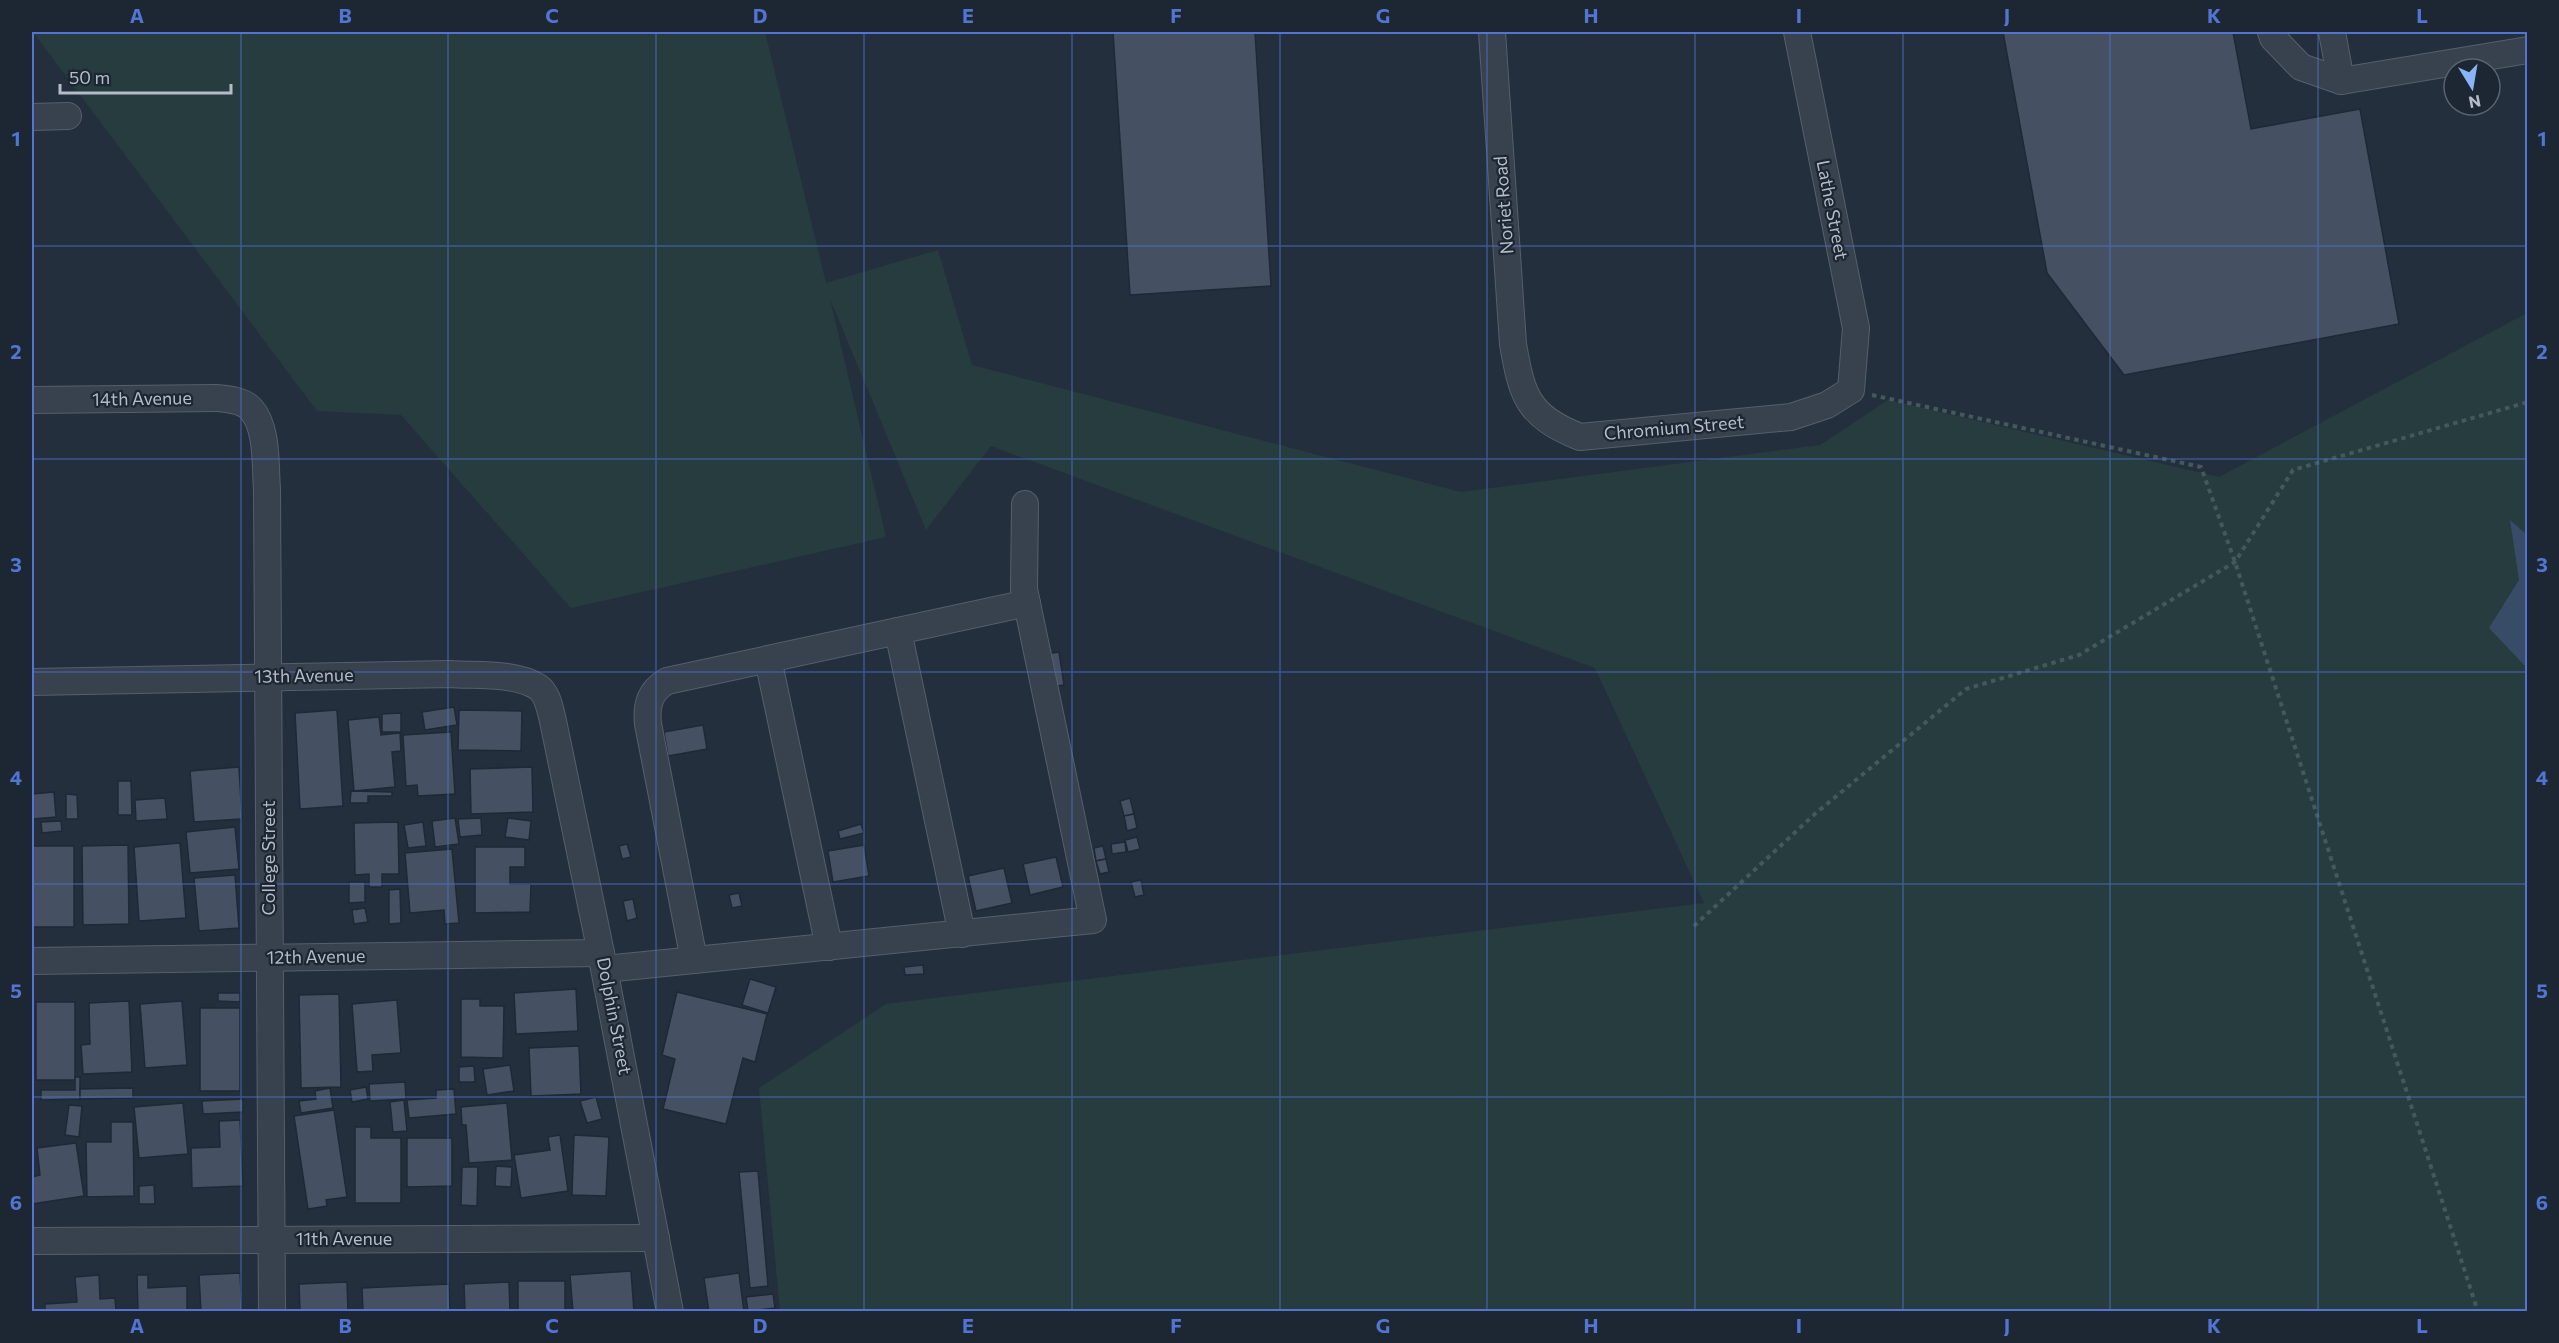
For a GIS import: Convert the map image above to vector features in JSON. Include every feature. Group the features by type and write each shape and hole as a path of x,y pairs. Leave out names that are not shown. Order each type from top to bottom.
{"street":[{"name":"Noriet Road","path":"1492,32 1513,344 1518,378"},
{"name":"Lathe Street","path":"1797,32 1856,328 1851,390"},
{"path":"2271,32 2273,38 2301,67 2341,81 2528,50"},
{"path":"2332,32 2341,81"},
{"path":"32,117 68,116"},
{"name":"Chromium Street","path":"1518,378 1534,411 1555,426 1580,436 1791,417 1827,405 1851,390"},
{"name":"14th Avenue","path":"32,400 216,398 236,401 251,408"},
{"name":"College Street","path":"251,408 261,430 265,455 272,1311"},
{"path":"694,960 647,709 657,687 668,681 1027,603 1024,589 1025,504"},
{"name":"12th Avenue","path":"32,961 270,957 694,960 1094,920 1027,603"},
{"path":"898,631 962,934"},
{"path":"768,659 829,947"},
{"name":"13th Avenue","path":"32,682 450,674 513,679 538,687 549,703 553,721"},
{"name":"Dolphin Street","path":"553,721 603,961 670,1311"},
{"name":"11th Avenue","path":"32,1241 656,1238"}],"path":[{"path":"1851,390 2201,467 2235,562 2478,1311"},
{"path":"1694,927 1816,813 1966,689 2079,655 2235,562 2293,470 2528,402"}],"green space":[{"path":"33,32 765,32 826,283 938,250 972,365 1461,492 1820,445 1888,400 2219,477 2527,313 2527,1311 780,1311 759,1088 886,1004 1704,903 1595,668 991,446 926,530 830,299 886,537 571,608 401,415 317,411"}],"water":[{"path":"2510,520 2527,535 2527,668 2489,628 2519,580"}],"building":[{"path":"1113,32 1255,32 1271,286 1130,295"},
{"path":"2003,32 2233,32 2251,129 2360,109 2399,324 2124,375 2047,273"},
{"path":"1059,652 1064,685 1050,687 1045,654"},
{"path":"454,707 457,725 425,730 422,712"},
{"path":"337,710 343,806 300,809 295,713"},
{"path":"459,710 522,711 521,751 458,750"},
{"path":"401,713 401,732 382,732 382,714"},
{"path":"379,717 381,735 400,733 401,751 392,752 395,787 354,791 348,720"},
{"path":"703,725 707,749 668,756 664,732"},
{"path":"451,732 455,794 418,796 417,785 406,786 403,735"},
{"path":"239,767 242,819 194,822 190,771"},
{"path":"532,767 533,812 471,814 470,769"},
{"path":"118,781 131,781 132,815 118,815"},
{"path":"351,791 392,792 392,796 368,796 368,803 350,803"},
{"path":"54,792 56,817 32,819 32,794"},
{"path":"66,794 77,795 78,819 66,819"},
{"path":"165,798 167,819 136,821 135,800"},
{"path":"1130,798 1134,814 1124,816 1120,801"},
{"path":"1134,814 1137,828 1127,831 1124,816"},
{"path":"455,818 459,844 435,847 432,821"},
{"path":"481,818 482,835 460,837 458,819"},
{"path":"508,818 531,821 529,840 505,837"},
{"path":"61,821 62,831 42,833 41,822"},
{"path":"398,822 399,874 382,874 382,887 369,887 369,874 355,875 354,823"},
{"path":"423,822 426,846 408,848 404,825"},
{"path":"861,824 864,833 840,839 838,831"},
{"path":"235,827 239,869 190,873 186,832"},
{"path":"1137,837 1140,849 1128,852 1125,840"},
{"path":"1125,842 1126,852 1112,854 1111,844"},
{"path":"180,843 186,918 139,921 134,847"},
{"path":"627,844 631,857 622,859 619,846"},
{"path":"128,845 129,924 83,925 82,846"},
{"path":"864,845 869,876 833,882 828,851"},
{"path":"32,846 74,846 74,927 32,927"},
{"path":"1103,846 1106,859 1096,861 1094,848"},
{"path":"475,847 525,847 525,867 510,867 510,884 531,884 530,912 475,913"},
{"path":"452,849 459,923 445,924 444,910 410,913 405,853"},
{"path":"1056,857 1063,887 1030,895 1023,864"},
{"path":"1106,859 1109,872 1100,874 1096,861"},
{"path":"1004,868 1012,903 976,911 968,876"},
{"path":"235,875 239,928 199,931 194,878"},
{"path":"1141,880 1144,895 1135,897 1131,882"},
{"path":"349,882 365,882 365,902 349,903"},
{"path":"400,889 401,923 389,924 389,890"},
{"path":"739,893 742,906 732,908 729,895"},
{"path":"633,899 637,918 627,921 623,901"},
{"path":"365,908 368,922 354,924 352,910"},
{"path":"923,965 924,974 905,975 904,967"},
{"path":"750,979 776,987 768,1013 742,1005"},
{"path":"576,989 578,1031 516,1034 514,993"},
{"path":"677,992 767,1014 755,1062 743,1058 726,1124 663,1109 675,1059 662,1055"},
{"path":"218,993 240,993 240,1002 218,1001"},
{"path":"339,994 341,1087 301,1088 299,995"},
{"path":"461,999 480,999 480,1006 504,1006 503,1058 461,1057"},
{"path":"397,1000 401,1053 372,1055 373,1071 357,1072 352,1004"},
{"path":"129,1001 132,1072 83,1074 81,1045 90,1044 89,1003"},
{"path":"182,1001 187,1065 145,1068 140,1004"},
{"path":"36,1002 75,1002 75,1080 36,1080"},
{"path":"200,1008 240,1008 240,1091 200,1091"},
{"path":"579,1046 581,1094 531,1096 529,1048"},
{"path":"510,1065 514,1091 487,1095 483,1069"},
{"path":"474,1066 475,1082 459,1082 459,1067"},
{"path":"75,1077 80,1077 80,1099 41,1100 41,1090 75,1090"},
{"path":"405,1082 406,1099 370,1101 369,1084"},
{"path":"366,1087 368,1099 352,1102 350,1090"},
{"path":"133,1088 133,1098 80,1099 80,1089"},
{"path":"330,1088 333,1108 301,1113 299,1101 316,1099 315,1091"},
{"path":"454,1089 456,1114 409,1118 407,1100 436,1098 436,1090"},
{"path":"596,1097 602,1119 587,1123 580,1101"},
{"path":"243,1099 243,1112 203,1114 202,1101"},
{"path":"404,1100 407,1131 393,1132 390,1102"},
{"path":"183,1103 188,1154 139,1158 134,1107"},
{"path":"507,1103 512,1160 469,1163 466,1125 462,1125 461,1107"},
{"path":"69,1105 82,1106 79,1137 65,1135"},
{"path":"334,1110 347,1197 326,1200 327,1206 308,1209 294,1116"},
{"path":"240,1120 243,1186 192,1188 191,1148 220,1147 219,1121"},
{"path":"111,1122 133,1122 134,1196 87,1197 86,1142 111,1142"},
{"path":"355,1127 371,1127 371,1138 401,1138 401,1203 355,1203"},
{"path":"560,1135 568,1191 521,1198 514,1155 550,1150 548,1137"},
{"path":"574,1135 609,1137 606,1196 572,1195"},
{"path":"407,1138 452,1138 452,1186 407,1187"},
{"path":"76,1143 84,1196 32,1204 32,1177 40,1175 37,1148"},
{"path":"496,1166 512,1167 511,1187 495,1186"},
{"path":"462,1167 478,1167 477,1206 461,1205"},
{"path":"758,1171 768,1286 750,1288 739,1172"},
{"path":"154,1185 155,1204 139,1204 139,1186"},
{"path":"631,1271 634,1312 573,1312 570,1275"},
{"path":"240,1273 242,1312 201,1312 199,1275"},
{"path":"739,1273 744,1312 709,1312 704,1278"},
{"path":"99,1275 100,1299 115,1298 116,1312 45,1312 45,1304 77,1302 75,1277"},
{"path":"137,1275 148,1275 148,1288 187,1286 187,1312 138,1312"},
{"path":"518,1281 565,1281 565,1312 518,1312"},
{"path":"347,1282 348,1312 300,1312 299,1284"},
{"path":"509,1282 510,1312 465,1312 464,1284"},
{"path":"449,1284 450,1312 363,1312 362,1288"},
{"path":"773,1294 775,1308 748,1311 746,1297"}]}
